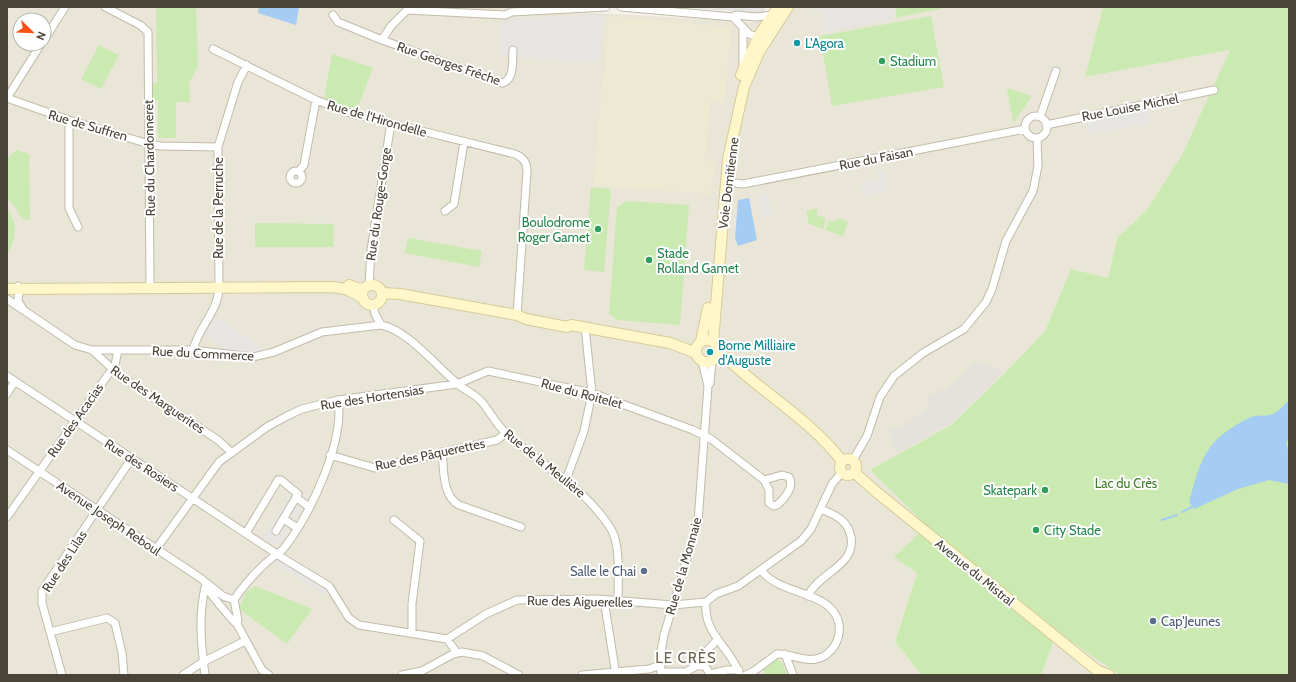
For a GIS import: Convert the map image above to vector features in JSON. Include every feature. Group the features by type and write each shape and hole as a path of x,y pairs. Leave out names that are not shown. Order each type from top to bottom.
{"street":[{"path":"52,27 65,7"},
{"name":"Rue du Chardonneret","path":"105,7 140,25 148,32 150,286"},
{"name":"Rue Georges Frêche","path":"382,40 390,26 407,10 505,15 512,12 606,7"},
{"path":"620,7 732,17 736,15 762,17 775,11"},
{"name":"Voie Domitienne","path":"716,346 728,159 744,87 754,61 788,7"},
{"name":"Voie Domitienne","path":"704,353 722,153 743,68 758,37 775,11"},
{"name":"Rue Georges Frêche","path":"333,15 338,22 382,40 502,83 507,82 510,78 513,50"},
{"path":"732,17 749,34 758,37 773,31"},
{"path":"743,29 743,68"},
{"name":"Rue de l'Hirondelle","path":"213,49 316,100 352,114 515,154 525,161 528,171 517,315"},
{"path":"7,98 36,52"},
{"name":"Rue de la Perruche","path":"193,350 200,330 218,300 218,147 238,82 247,65"},
{"path":"1040,117 1056,71"},
{"name":"Rue Louise Michel","path":"1046,125 1214,90"},
{"name":"Rue de Suffren","path":"7,98 69,120 149,144 161,146 218,147"},
{"path":"299,171 304,165 316,100"},
{"path":"1036,138 1045,132 1046,125 1040,117"},
{"path":"1036,138 1030,136 1025,130 1026,123 1030,118 1040,117"},
{"path":"69,120 69,208 78,226"},
{"name":"Rue du Rouge-Gorge","path":"366,291 379,190 391,123"},
{"name":"Rue du Faisan","path":"726,182 743,184 1025,130"},
{"path":"853,460 866,436 880,397 894,376 923,353 964,329 986,302 992,289 1006,241 1033,191 1038,166 1036,138"},
{"path":"445,211 454,204 464,142"},
{"path":"7,289 219,286 332,287 366,291 378,287 382,293 380,300 374,304 368,303 366,291"},
{"path":"8,299 15,289"},
{"name":"Rue des Marguerites","path":"15,289 25,310"},
{"path":"382,293 396,294 517,315 534,315 568,321 571,324 585,327 670,343 673,341 704,353 741,374 813,431 842,461"},
{"name":"Rue des Marguerites","path":"8,299 75,345 92,350 112,369 218,440 231,452"},
{"path":"374,304 375,314 381,325"},
{"name":"Rue du Commerce","path":"92,350 193,350 253,357 274,352 322,332 381,325"},
{"name":"Rue de la Meulière","path":"381,325 391,327 443,369 457,384 480,400 506,433 585,495 612,530 616,540 618,601"},
{"path":"566,480 584,431 592,393 585,327"},
{"path":"704,353 707,340 716,346 741,374"},
{"path":"704,353 716,346"},
{"name":"Rue des Acacias","path":"7,517 112,369 117,361 118,350"},
{"name":"Rue de la Monnaie","path":"661,671 660,657 664,635 698,522 708,386 710,383 704,353"},
{"name":"Rue du Roitelet","path":"457,384 488,371 592,393 705,435 764,480"},
{"name":"Rue des Rosiers","path":"7,376 278,553"},
{"path":"7,394 15,381"},
{"name":"Rue des Hortensias","path":"156,549 218,462 287,416 302,410 338,400 457,384"},
{"path":"232,602 223,601 224,609 231,611 232,602 248,583 278,553 284,549 317,493 330,455 339,420 338,400"},
{"name":"Rue des Pâquerettes","path":"330,455 374,468 497,440 506,433"},
{"name":"Avenue Joseph Reboul","path":"7,450 199,576 208,586 232,602"},
{"path":"442,452 448,493 452,500 459,505 521,527"},
{"name":"Rue des Lilas","path":"62,675 41,598 42,591 132,458"},
{"path":"842,461 846,459 853,460"},
{"path":"842,461 840,468 842,472 847,475 854,472 856,465 853,460"},
{"path":"582,675 649,669 686,672 696,666 705,666 710,674 727,670 739,672 736,663 717,640 707,621 706,602 716,594 738,586 801,541 811,529 832,484 842,472"},
{"name":"Avenue du Mistral","path":"854,472 874,490 1099,673 1108,675"},
{"path":"782,475 789,477 791,480 790,487 777,506 769,503 769,490 764,480 782,475"},
{"path":"246,532 278,480 297,491 298,494 276,531"},
{"path":"297,498 310,506"},
{"path":"808,596 815,585 846,559 851,544 849,530 845,522 821,509"},
{"path":"284,519 297,528"},
{"path":"394,520 420,541 412,604 412,633"},
{"path":"278,553 329,586 349,618 359,625 447,639 457,653"},
{"path":"746,675 754,671 776,654 785,654 815,660 831,650 838,640 840,630 838,619 833,609 824,602 771,580 761,570"},
{"path":"205,675 203,662 201,604 208,586"},
{"name":"Avenue Joseph Reboul","path":"208,586 211,594 224,609 232,622 237,624"},
{"name":"Rue des Aiguerelles","path":"447,639 486,614 517,600 604,600 673,604 706,602"},
{"path":"604,600 616,673"},
{"path":"232,602 238,620 237,624 245,641 263,673 269,675"},
{"path":"50,632 107,618 112,620 115,623 124,675"},
{"path":"693,668 693,655 702,655 717,640"},
{"path":"183,675 203,662 245,641"},
{"path":"402,675 422,671 457,653 462,652 483,656 520,675"},
{"path":"785,654 793,675"}],"shaded area":[{"path":"7,7 490,7 755,22 788,7 895,7 897,18 949,7 1103,7 1085,77 1231,50 1182,155 1146,211 1117,238 1108,278 1071,269 1045,331 1003,375 951,425 870,470 928,526 917,573 895,642 922,675 7,675"},
{"path":"678,7 765,7 764,12 756,13"},
{"path":"825,7 893,7 894,14 890,20 825,32 822,11 814,12 813,9"},
{"path":"603,14 599,58 592,63 500,55 502,19"},
{"path":"608,16 731,27 725,103 710,102 705,160 715,161 711,194 594,186 602,74 605,74"},
{"path":"1146,104 1150,123 1089,134 1086,116"},
{"path":"884,171 886,192 864,195 862,182 879,180 877,172"},
{"path":"768,194 772,216 763,217 759,196"},
{"path":"215,317 266,351 252,353 231,352 218,345 205,334"},
{"path":"975,363 1000,369 1001,374 951,423 898,453 895,449 890,430 901,428 929,407 925,400 938,389 944,393"},
{"path":"292,491 308,498 280,545 262,538"},
{"path":"280,555 329,586 324,595 270,560"},
{"path":"1057,632 1120,675 1041,675"}],"green space":[{"path":"156,7 196,7 198,67 189,83 190,102 176,102 176,138 158,138 158,101 153,100 153,83 157,83"},
{"path":"895,7 949,7 897,18"},
{"name":"Lac du Crès","path":"1103,7 1289,7 1289,675 1120,675 1057,632 1041,675 922,675 895,642 917,573 894,557 927,526 870,470 951,425 1003,375 1045,331 1071,269 1108,278 1117,238 1146,211 1182,155 1230,50 1085,77"},
{"name":"Stadium","path":"931,16 944,87 832,106 820,36"},
{"path":"99,45 119,55 101,89 81,79"},
{"path":"332,54 373,68 356,111 324,98"},
{"path":"1007,88 1032,96 1013,123"},
{"path":"17,150 29,154 30,220 22,219 13,204 7,199 7,158"},
{"name":"Boulodrome Roger Gamet","path":"591,187 611,189 604,272 584,270"},
{"name":"Stade Rolland Gamet","path":"627,201 689,205 680,325 617,320 609,314 617,207"},
{"path":"818,208 816,215 826,218 823,229 809,224 806,211"},
{"path":"7,209 14,221 15,232 7,256"},
{"path":"837,218 848,222 843,236 825,230 829,220 835,222"},
{"path":"255,223 334,224 333,247 255,247"},
{"path":"408,238 482,251 479,267 405,253"},
{"path":"255,586 312,609 287,644 239,609 246,592"},
{"path":"777,659 783,664 787,675 767,675 763,670"}],"water":[{"path":"259,7 299,7 296,25 258,13"},
{"path":"749,198 757,240 738,246 735,238 738,200"},
{"name":"Lac du Crès","path":"1289,400 1289,439 1286,442 1289,453 1289,484 1269,480 1238,489 1194,509 1189,502 1198,473 1202,461 1215,442 1236,425 1251,417 1275,413"}],"waterway":[{"path":"1182,512 1192,507"},
{"path":"1162,520 1177,515"}],"place":[{"name":"L'Agora","path":"797,43"},
{"name":"Stadium","path":"882,61"},
{"name":"Boulodrome Roger Gamet","path":"598,229"},
{"name":"Stade Rolland Gamet","path":"649,260"},
{"name":"Borne Milliaire d'Auguste","path":"710,352"},
{"name":"Skatepark","path":"1045,490"},
{"name":"City Stade","path":"1036,530"},
{"name":"Salle le Chai","path":"644,571"},
{"name":"Cap'Jeunes","path":"1153,621"}],"district":[{"name":"LE CRÈS","path":"686,658"}]}
